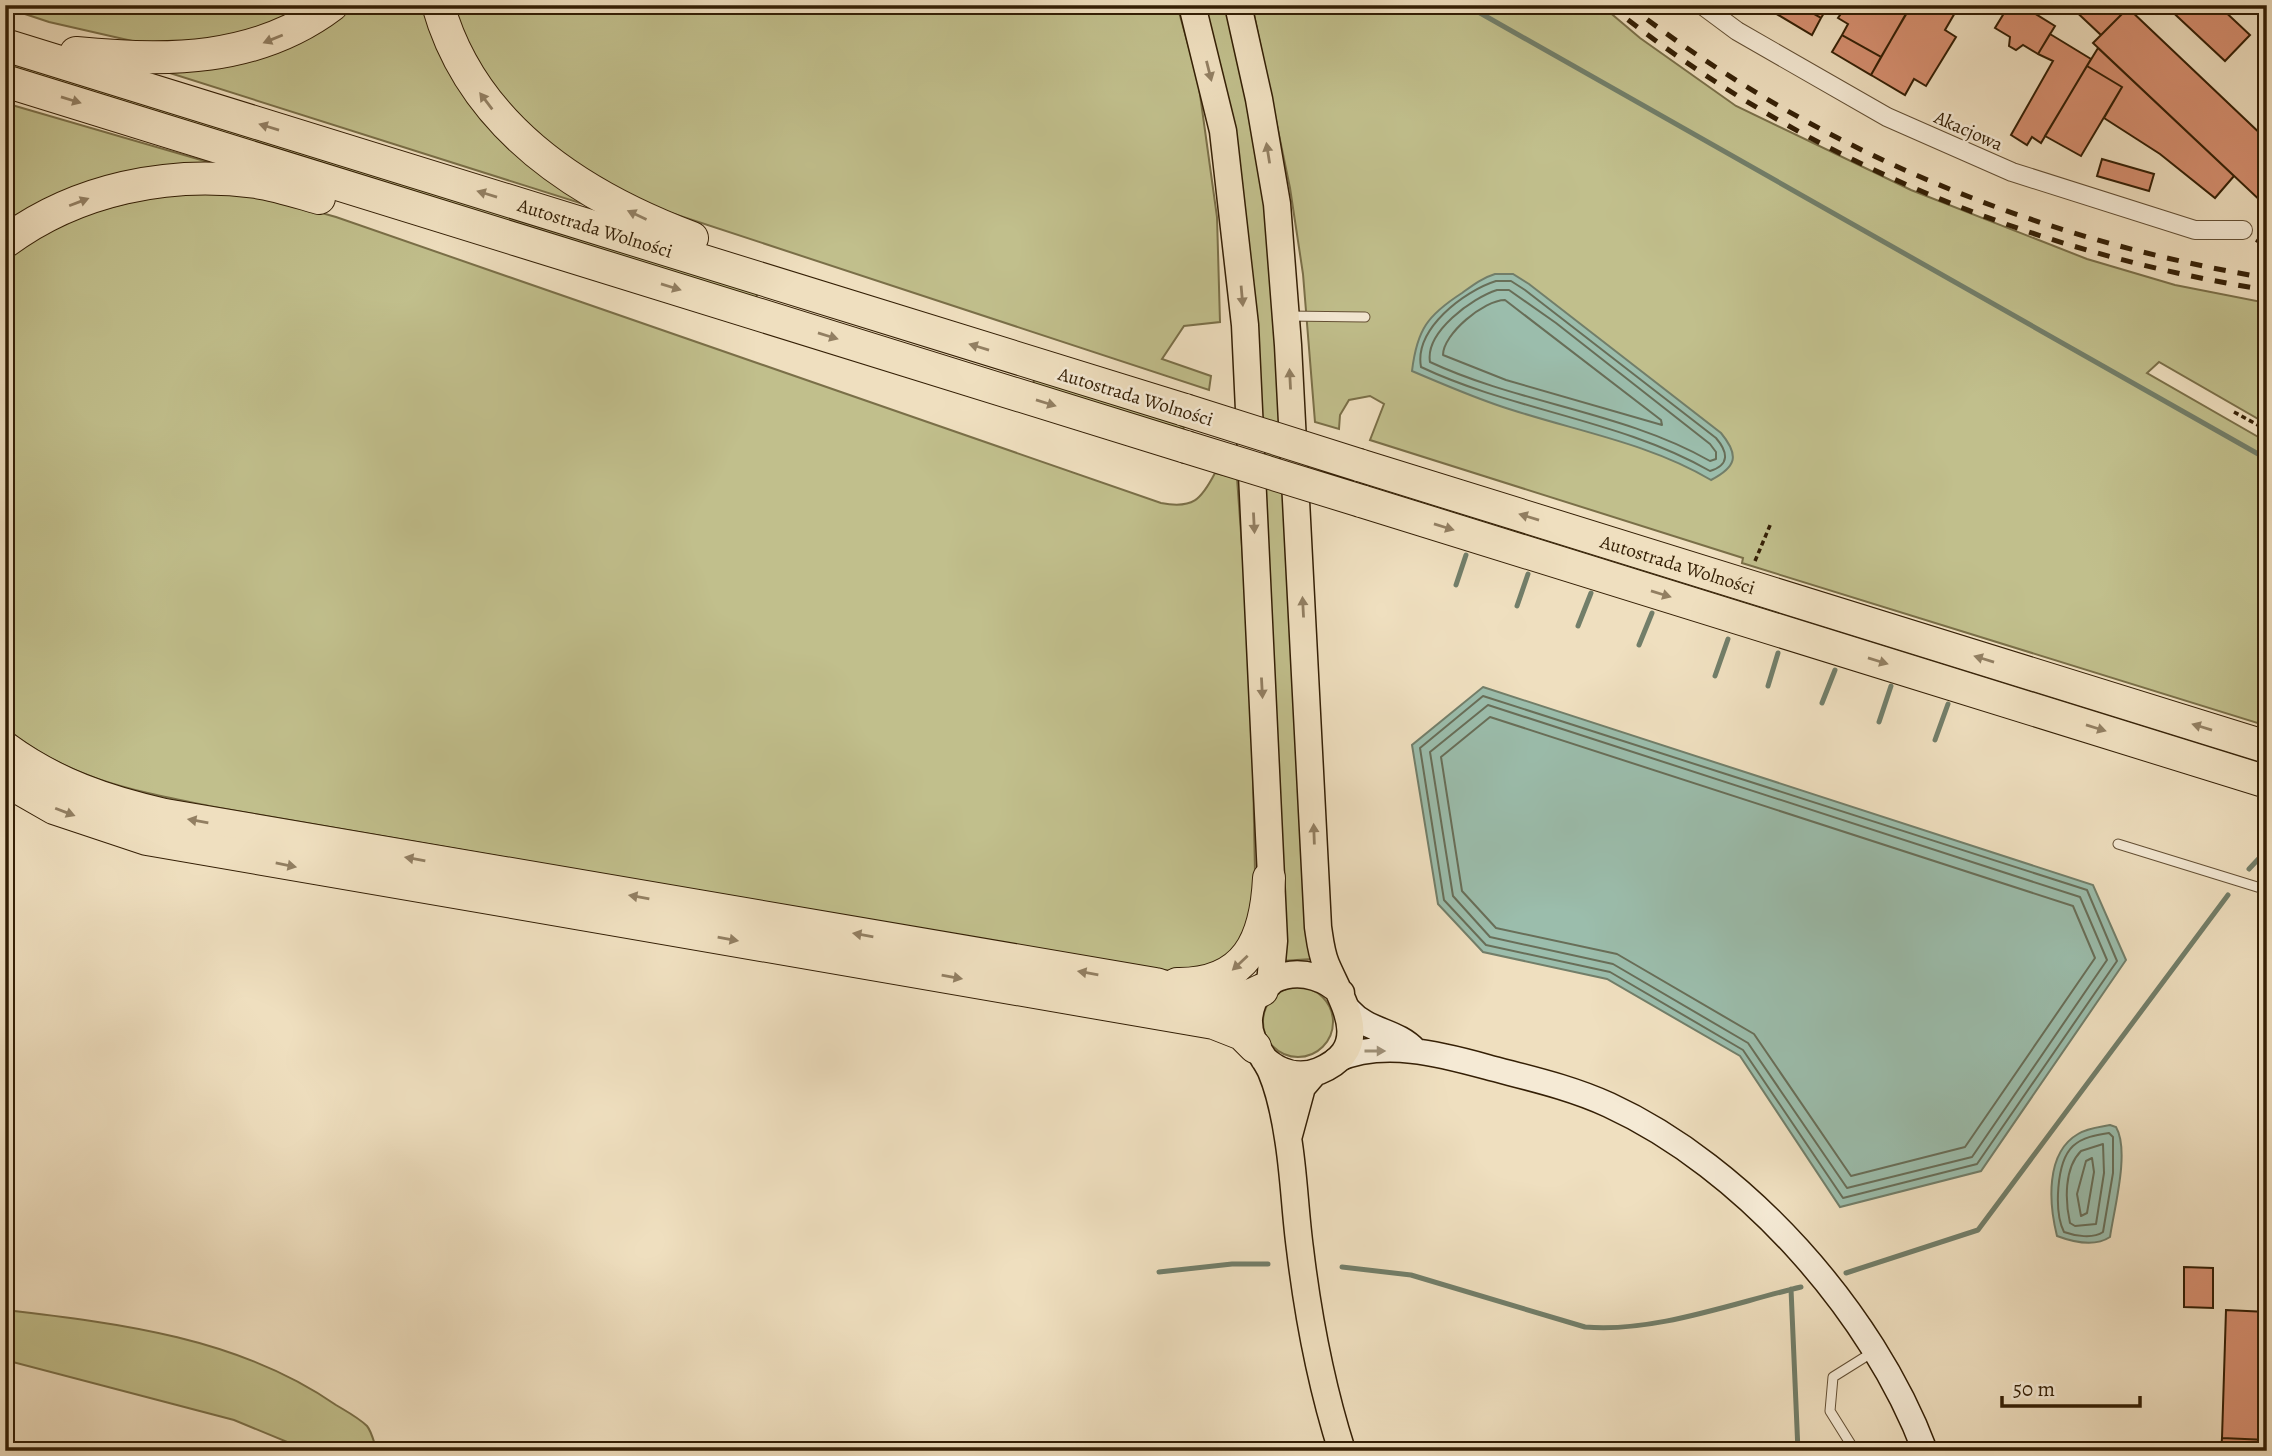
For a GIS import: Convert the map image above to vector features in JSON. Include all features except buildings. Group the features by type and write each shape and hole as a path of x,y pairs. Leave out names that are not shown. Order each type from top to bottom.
{"highway":[{"path":"5,44 123,56 229,52 278,37 332,5"},
{"path":"438,5 453,46 479,91 502,121 551,166 632,213 734,254 810,278 856,308"},
{"name":"Autostrada Wolności","path":"5,44 2267,747"},
{"name":"Autostrada Wolności","path":"5,81 2267,782"},
{"path":"5,242 56,211 94,196 151,183 205,180 256,182 486,245 582,260"},
{"path":"5,748 66,785 127,806 166,815 1155,984 1221,1001 1243,999 1266,986"},
{"path":"5,780 54,808 147,839 1214,1023 1242,1034 1259,1053"},
{"path":"1155,984 1201,983 1234,970 1250,954 1262,931 1267,914 1269,878"}],"main road":[{"path":"1192,5 1223,131 1245,325 1269,878 1275,941 1266,986 1254,1002 1250,1017 1259,1053 1273,1079 1288,1137 1305,1290 1342,1451"},
{"path":"1238,5 1259,99 1277,204 1286,316 1318,927 1323,955 1346,1002 1351,1028 1347,1045 1302,1087 1288,1137"},
{"path":"1266,986 1300,973 1331,983 1346,1002"},
{"path":"1259,1053 1282,1071 1325,1066"}],"street":[{"name":"Akacjowa","path":"1702,5 1737,31 1887,117 2012,172 2195,230 2243,230"},
{"path":"1346,1002 1359,1021 1404,1038 1415,1050"},
{"path":"1325,1066 1352,1053 1415,1050 1564,1088 1607,1104 1680,1145 1716,1171 1796,1249 1832,1291 1875,1350 1899,1389 1925,1451"}],"lane":[{"path":"2255,5 2267,17"},
{"path":"1286,316 1365,317"},
{"path":"2118,844 2267,890"},
{"path":"1856,1451 1830,1411 1833,1377 1875,1350"}],"path":[{"path":"2234,412 2267,430"},
{"path":"1755,561 1771,523"}],"shaded area":[{"path":"11,5 315,5 230,41 141,43 49,22 10,9"},
{"path":"345,5 430,5 441,36 602,210 132,61"},
{"path":"447,5 1177,5 1198,80 1217,217 1220,322 1184,326 1162,359 1211,376 1209,390 659,209 603,185 509,115"},
{"path":"1202,5 1231,5 1272,223 1312,959 1281,961 1267,647"},
{"path":"1252,5 1601,5 1640,38 1736,106 1911,190 2087,259 2175,285 2267,303 2267,424 2159,362 2147,373 2267,442 2267,726 1742,563 1743,558 1370,440 1384,404 1370,396 1349,400 1340,415 1339,429 1315,422 1303,274 1290,188"},
{"path":"5,57 759,290 755,300 5,71"},
{"path":"5,103 215,164 5,233"},
{"path":"174,191 254,194 336,217 1161,503 1181,505 1195,500 1215,473 1237,478 1251,670 1255,873 1250,927 1225,961 1183,972 1140,968 209,806 101,780 51,759 28,744 5,727 5,258 58,221"},
{"path":"1035,377 1184,423 1183,434 1032,387"},
{"path":"1360,479 2267,760 2267,770 1360,487"},
{"path":"1298,987 1323,997 1333,1022 1323,1047 1298,1057 1273,1047 1263,1022 1273,997"},
{"path":"5,1310 135,1328 219,1349 260,1364 299,1382 360,1420 369,1428 377,1451 309,1451 234,1420 5,1360"}],"water":[{"path":"1495,274 1513,274 1529,284 1721,433 1733,455 1726,470 1711,480 1660,455 1497,405 1412,371 1417,344 1426,324 1450,301"},
{"path":"1483,687 2093,885 2126,960 1981,1171 1840,1207 1740,1056 1607,979 1483,952 1438,904 1412,745"},
{"path":"2110,1125 2116,1127 2122,1150 2120,1180 2110,1237 2091,1243 2057,1236 2051,1195 2055,1166 2060,1153 2067,1143 2082,1132"}],"waterway":[{"path":"1466,5 2267,459"},
{"path":"1456,585 1466,555"},
{"path":"1517,606 1528,574"},
{"path":"1578,626 1591,593"},
{"path":"1639,645 1652,613"},
{"path":"1715,676 1728,639"},
{"path":"1768,686 1778,653"},
{"path":"1822,703 1835,670"},
{"path":"1879,722 1891,686"},
{"path":"1935,740 1948,704"},
{"path":"2249,869 2264,853"},
{"path":"1846,1273 1978,1230 2228,895"},
{"path":"1159,1272 1232,1264 1268,1264"},
{"path":"1342,1267 1411,1275 1585,1327 1611,1328 1666,1321 1801,1287"},
{"path":"1791,1289 1798,1451"}],"railway":[{"path":"1609,5 1682,59 1758,108 1837,152 1919,190 2003,223 2090,251 2178,273 2267,290"},
{"path":"1628,5 1700,57 1774,103 1851,145 1931,181 2012,213 2095,239 2180,261 2267,278"}]}
